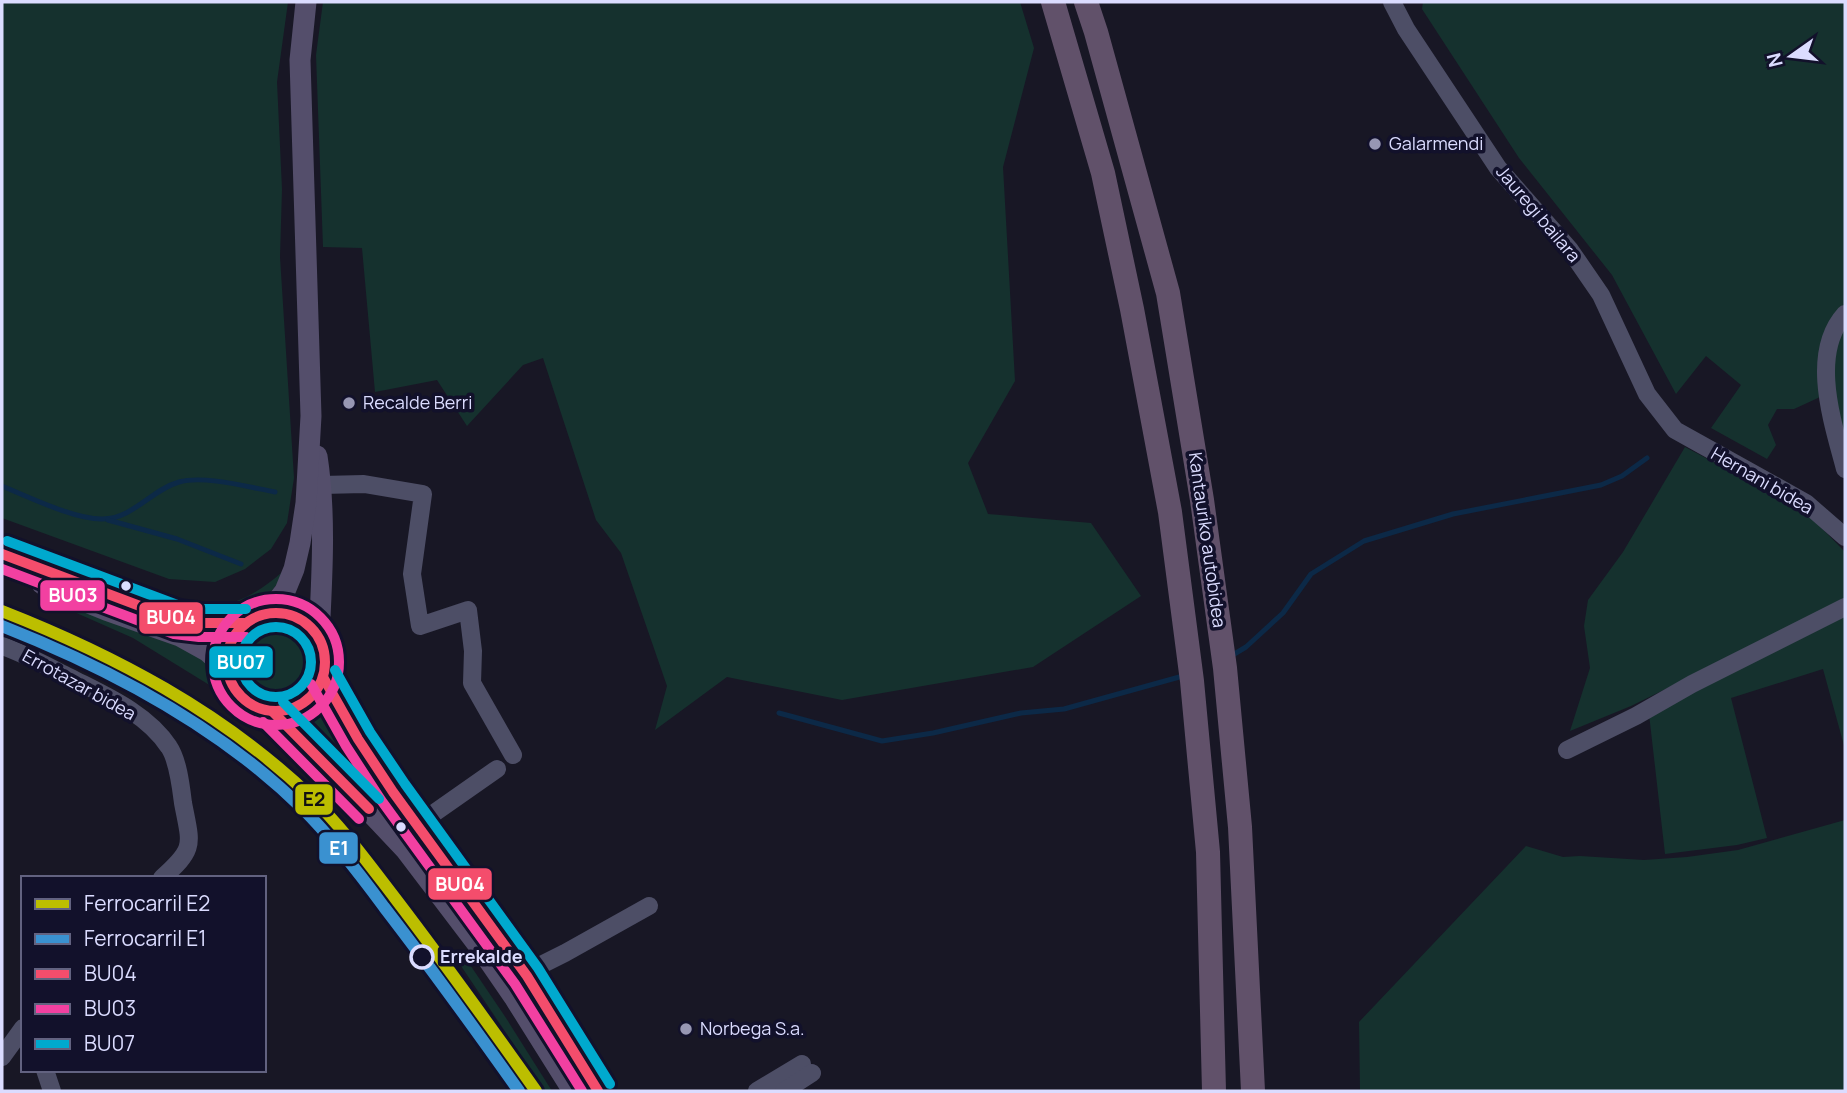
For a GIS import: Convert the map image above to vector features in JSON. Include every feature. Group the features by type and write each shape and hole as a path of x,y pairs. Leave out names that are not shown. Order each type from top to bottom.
{"highway":[{"name":"Kantauriko autobidea","path":"1053,2 1102,173 1132,309 1170,512 1192,681 1208,852 1214,1091"},
{"name":"Kantauriko autobidea","path":"1086,2 1168,293 1202,500 1225,668 1240,827 1253,1091"}],"main road":[{"path":"268,614 285,591 294,569 306,503 311,416 300,74 306,2"},
{"path":"311,416 322,485 319,637 324,652 323,677 312,697 299,706 273,712 247,703 230,682 227,655 237,631 249,620 280,613 309,625 319,637"},
{"path":"2,554 177,620 246,623"},
{"path":"2,567 106,610 180,636 206,651 227,669"},
{"path":"323,677 358,739 527,976 598,1091"},
{"path":"273,712 405,849 481,949 573,1091"}],"street":[{"name":"Jauregi bailara","path":"1398,5 1406,29 1498,168 1570,250 1601,295 1647,394 1675,430"},
{"path":"1845,314 1837,323 1827,350 1826,382 1845,469"},
{"name":"Hernani bidea","path":"1675,430 1806,503 1845,535"},
{"path":"322,485 364,484 423,494 412,574 420,626 468,610 472,683 513,755"},
{"path":"1567,750 1845,607"},
{"name":"Errotazar bidea","path":"2,646 115,701 151,726 170,748 178,773 190,839 178,864 164,876"},
{"path":"417,825 497,769"},
{"path":"527,976 541,965 649,906"},
{"path":"2,1057 21,1031"},
{"path":"757,1091 807,1068 784,1091"},
{"path":"46,1072 52,1091"}],"green space":[{"path":"2,2 288,2 277,82 282,189 280,257 294,478 287,523 271,549 245,569 215,582 169,579 2,518"},
{"path":"323,2 1020,2 1034,48 1003,167 1015,381 968,463 988,514 1091,523 1141,596 1033,667 842,700 727,677 655,730 667,686 621,553 596,520 543,358 523,365 467,426 437,380 375,392 362,248 323,247 316,55"},
{"path":"1423,2 1845,2 1845,441 1831,392 1794,409 1777,409 1768,425 1776,445 1767,459 1711,428 1741,385 1706,356 1676,394 1612,275 1519,158 1422,9"},
{"path":"1685,447 1804,510 1845,552 1845,601 1631,706 1570,731 1590,668 1584,626 1588,600 1623,552"},
{"path":"281,573 278,583 265,599 222,617 208,619 157,603 199,608 222,606 250,595"},
{"path":"40,591 191,649 213,664 216,680 224,694 133,638 38,596"},
{"path":"1845,616 1845,749 1823,669 1731,698 1767,838 1737,845 1665,854 1649,714"},
{"path":"277,621 292,624 305,632 313,645 316,660 313,675 305,688 292,696 277,699 262,696 249,688 241,675 238,660 241,645 249,632 262,624"},
{"path":"323,703 395,817 382,815 298,721"},
{"path":"256,720 267,721 308,759 309,767"},
{"path":"1845,820 1845,1091 1360,1091 1359,1022 1526,846 1563,857 1644,860 1687,857 1738,850"},
{"path":"460,950 552,1091 545,1091 453,954"}],"waterway":[{"path":"1231,656 1246,647 1283,613 1311,574 1364,541 1453,514 1601,485 1622,476 1647,458"},
{"path":"2,486 66,512 103,519 124,514 169,486 189,480 226,482 275,492"},
{"path":"108,520 177,539 241,564"},
{"path":"779,713 882,741 933,733 1021,713 1064,709 1183,676"}],"rail line":[{"name":"E2","path":"2,611 85,647 165,688 241,738 310,796 375,872 536,1091"},
{"name":"E1","path":"2,626 83,661 162,702 236,751 270,779 314,820 345,856 519,1091"}],"transit line":[{"name":"BU07","path":"7,541 180,606 246,609"},
{"name":"BU04","path":"2,554 177,620 246,623"},
{"name":"BU03","path":"2,569 174,634 246,637"},
{"name":"BU03","path":"276,599 300,604 321,617 334,638 339,662 334,686 321,707 300,720 276,725 252,720 231,707 218,686 213,662 218,638 231,617 252,604 276,599"},
{"name":"BU04","path":"276,613 295,617 311,627 321,643 325,662 321,681 311,697 295,707 276,711 257,707 241,697 231,681 227,662 231,643 241,627 257,617 276,613"},
{"name":"BU07","path":"269,627 283,627 296,633 305,642 311,662 309,675 301,687 283,697 269,697 256,691 247,682 241,669 241,655 247,642 256,633 269,627"},
{"name":"BU07","path":"335,670 370,732 538,968 610,1084"},
{"name":"BU04","path":"323,677 358,739 393,792 527,976 598,1091"},
{"name":"BU03","path":"311,684 381,800 515,984 582,1091"},
{"name":"BU07","path":"283,702 379,799"},
{"name":"BU04","path":"273,712 369,809"},
{"name":"BU03","path":"263,722 359,819"}],"place":[{"name":"Galarmendi","path":"1375,144"},
{"name":"Recalde Berri","path":"349,403"},
{"name":"Errekalde","path":"422,957"},
{"name":"Norbega S.a.","path":"686,1029"}]}
